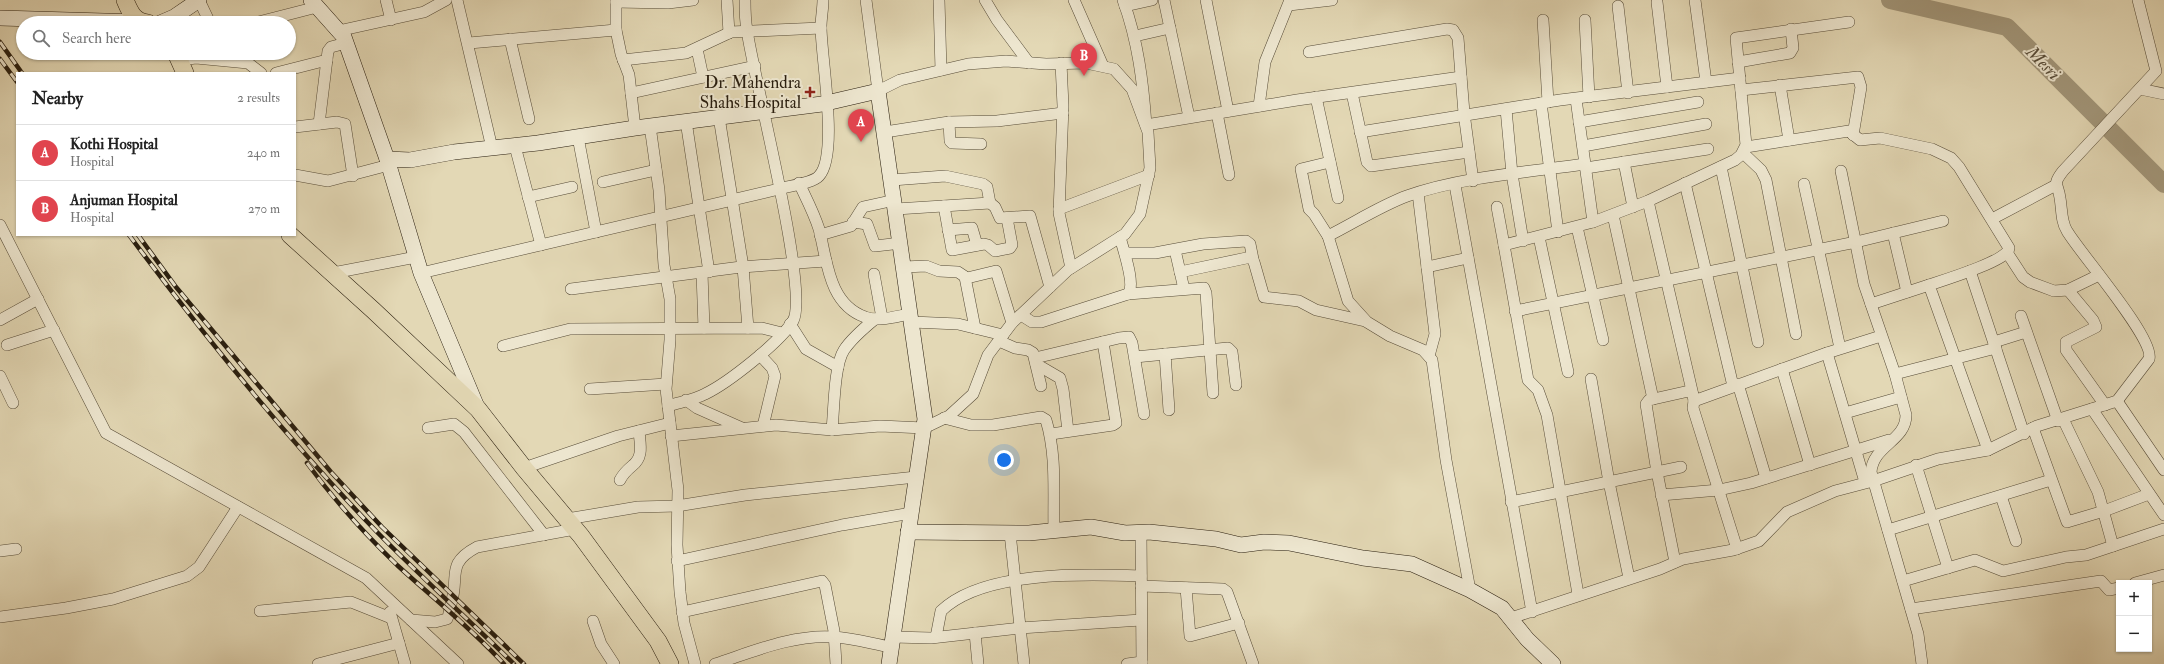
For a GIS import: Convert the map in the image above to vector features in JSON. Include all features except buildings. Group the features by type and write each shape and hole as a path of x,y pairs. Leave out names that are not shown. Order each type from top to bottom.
{"main road":[{"path":"125,0 130,12 135,16"},
{"path":"291,236 333,273 478,409 524,468 571,524 658,640 670,664"}],"street":[{"path":"175,16 199,0 207,16"},
{"path":"386,0 391,20"},
{"path":"319,124 326,60 329,48 342,37 391,20 424,12 446,0"},
{"path":"457,0 492,148"},
{"path":"693,0 668,2 616,1 616,30 623,60 629,75 631,93 656,170 666,277 670,299 666,384 678,490 677,561 682,612 696,664"},
{"path":"727,0 729,33"},
{"path":"668,406 705,394 760,355 790,324 796,311 792,262 765,111 747,30 745,0"},
{"path":"421,274 779,189 814,179 819,176 824,168 827,145 828,103 821,28 824,0"},
{"path":"866,0 925,419 889,664"},
{"path":"939,0 941,70"},
{"path":"985,0 997,20 1029,63"},
{"path":"1074,0 1103,66"},
{"path":"1146,125 1143,83 1134,36 1124,3 1152,0"},
{"path":"1164,0 1189,117"},
{"path":"1206,0 1223,112 1228,175"},
{"path":"1261,106 1265,62 1290,2 1332,0"},
{"path":"1695,0 1706,82"},
{"path":"1511,618 1568,600 1578,594 1675,562 1695,556 1737,549 1759,541 1787,512 1835,491 1938,459 1988,450 2029,431 2117,401 2149,359 2150,353 2132,319 2066,231 2056,180 2154,74 2156,69 2138,0"},
{"path":"1657,2 1667,87"},
{"path":"277,16 314,4 342,37 388,162 421,274 478,409"},
{"path":"1618,6 1628,93"},
{"path":"0,18 16,19"},
{"path":"1543,20 1545,103 1550,169 1558,232"},
{"path":"1585,20 1589,97"},
{"path":"1796,334 1763,174 1744,150 1737,37 1849,22"},
{"path":"623,60 675,55 697,49 729,33 747,30 821,28"},
{"path":"1134,36 1170,28"},
{"path":"1309,52 1447,29 1453,30 1458,38 1473,181"},
{"path":"468,44 616,30"},
{"path":"1738,62 1790,53 1793,48 1791,30"},
{"path":"510,39 529,119"},
{"path":"697,49 702,77"},
{"path":"217,60 248,63 260,72"},
{"path":"280,72 326,60"},
{"path":"296,176 328,182 353,176 388,162 828,103 878,91 900,80 968,64 1006,61 1061,64 1086,63 1114,69 1132,89 1148,132 1149,175 1140,214 1120,237 1071,268 1017,319 988,355 972,394 944,418 924,428 880,426 832,430 776,425 671,436"},
{"path":"1061,64 1062,113 1059,209 1060,222 1071,268"},
{"path":"631,93 755,66"},
{"path":"1146,125 1316,97 1461,77"},
{"path":"1741,90 1858,77 1861,86 1853,135"},
{"path":"1360,132 1545,103 1740,78"},
{"path":"1780,85 1789,140"},
{"path":"2138,91 2164,94"},
{"path":"1352,92 1368,164 1371,166 1469,152"},
{"path":"1316,97 1338,198"},
{"path":"1576,99 1593,222"},
{"path":"1579,122 1698,102"},
{"path":"1506,109 1512,174 1523,241"},
{"path":"885,132 949,122 997,121 1062,113"},
{"path":"719,117 743,267 748,328"},
{"path":"686,121 700,207 706,272 704,328"},
{"path":"296,127 337,122 344,124 353,176"},
{"path":"949,122 950,141 952,143 981,144"},
{"path":"1583,146 1706,124"},
{"path":"1504,245 1578,227 1613,215 1648,201 1721,167 1735,160 1744,150 1789,140 1845,131 1860,140 1887,139 1932,149 1946,155 1959,167 2009,248 2008,254 2023,277 2030,282 2054,291 2068,290 2099,275"},
{"path":"578,137 596,232"},
{"path":"515,146 541,245"},
{"path":"1328,236 1397,200 1455,184 1512,174 1624,162 1708,149"},
{"path":"1330,162 1301,169 1309,209 1314,214 1328,236 1345,294 1358,314 1367,322 1390,336 1423,350 1429,356 1434,369 1446,460 1470,590"},
{"path":"1624,162 1633,207"},
{"path":"1721,167 1758,342"},
{"path":"603,182 656,170"},
{"path":"1841,171 1871,304 1895,374 1906,422 1902,430 1874,456 1871,463 1869,481"},
{"path":"1059,209 1149,175"},
{"path":"892,180 948,176 983,184 987,188 990,203 995,207 1000,218 1027,215 1032,218 1050,287"},
{"path":"800,183 820,235 830,278 837,293 853,311 864,317 911,318 958,324 975,328 1001,338 1015,348 1031,351 1041,386"},
{"path":"1685,183 1706,272 1736,385 1766,478"},
{"path":"1455,184 1532,612"},
{"path":"1804,184 1840,348"},
{"path":"1992,219 2056,185"},
{"path":"528,197 572,187"},
{"path":"1418,193 1435,334 1429,356"},
{"path":"1648,201 1694,398 1693,408 1737,549"},
{"path":"820,235 848,227 863,207 895,205 944,206 990,203"},
{"path":"944,206 951,250 988,244 995,251 1010,248 1012,245 1007,218"},
{"path":"1497,207 1528,380 1541,395 1561,491 1578,594"},
{"path":"1613,215 1653,399"},
{"path":"1515,311 1856,242 1943,221"},
{"path":"853,222 867,224 875,246 900,243"},
{"path":"0,225 106,433 366,578 458,664"},
{"path":"1578,227 1603,340"},
{"path":"948,230 972,228 977,245"},
{"path":"1893,233 1907,292"},
{"path":"1120,237 1132,287 1128,294"},
{"path":"1539,237 1568,372"},
{"path":"1124,253 1142,254 1175,250 1210,243 1246,241 1250,244 1262,296 1274,299 1299,301 1316,310 1367,322"},
{"path":"1175,250 1184,289"},
{"path":"1871,304 1970,271 2008,254"},
{"path":"333,273 416,257"},
{"path":"1180,272 1249,258 1253,259"},
{"path":"1427,267 1468,258"},
{"path":"570,289 743,267 792,262 826,261"},
{"path":"904,267 926,266 939,271 958,272 965,277 975,328"},
{"path":"965,277 996,271 1017,319"},
{"path":"1970,271 1995,345 2029,431 2068,522 2104,511 2149,494"},
{"path":"874,274 878,318"},
{"path":"1928,285 1957,359 1988,450"},
{"path":"1017,319 1042,322 1128,294 1200,287 1205,290 1213,393"},
{"path":"2068,290 2093,320 2096,328 2066,342 2066,350 2105,405"},
{"path":"0,320 38,299"},
{"path":"2021,316 2060,420 2095,486 2104,511 2113,546"},
{"path":"832,430 838,367 843,352 850,341 878,318"},
{"path":"790,324 806,349 838,367"},
{"path":"503,346 570,329 762,328 782,332"},
{"path":"7,345 54,330"},
{"path":"1895,374 1957,359 2026,332"},
{"path":"1694,398 1736,385 1840,348 1881,336"},
{"path":"1035,361 1103,342 1130,337 1135,357 1144,414"},
{"path":"1051,434 1113,425 1116,423 1103,342"},
{"path":"1135,357 1228,348 1231,349 1236,385"},
{"path":"1827,353 1856,450 1888,530 1918,634 1922,664"},
{"path":"1164,354 1169,410"},
{"path":"760,355 772,368 775,376 763,426"},
{"path":"1035,361 1060,378 1063,389 1068,431"},
{"path":"1782,369 1810,465"},
{"path":"0,376 13,403"},
{"path":"1591,379 1608,482 1629,578"},
{"path":"590,389 666,384"},
{"path":"1675,562 1661,495 1646,404 1647,401 1653,399 1689,391 1694,398"},
{"path":"1845,413 1901,397"},
{"path":"686,400 697,408 743,428"},
{"path":"2117,401 2164,470"},
{"path":"2092,409 2164,515"},
{"path":"944,418 971,425 993,425 1040,417 1046,420 1051,434 1054,454 1054,531"},
{"path":"524,468 589,445 670,423"},
{"path":"428,428 454,424 464,432 544,535"},
{"path":"620,480 623,473 633,465 640,456 639,431"},
{"path":"1661,495 1719,490 1766,478 1893,439"},
{"path":"1916,466 1933,516 1948,568"},
{"path":"1511,502 1681,467"},
{"path":"411,620 436,622 448,619 455,598 456,567 460,557 477,546 544,535 571,524 638,507 677,506 745,495 916,477"},
{"path":"1888,530 2051,480"},
{"path":"2001,496 2016,541"},
{"path":"0,617 66,608 113,599 187,576 199,567 238,507"},
{"path":"677,561 842,525 911,513"},
{"path":"908,532 1054,531 1091,527 1125,532 1149,532 1216,539 1241,545 1264,542 1289,543 1363,558 1412,564 1470,590 1502,608 1527,639 1553,664"},
{"path":"1902,581 1975,560 2003,571 2066,557 2086,555 2164,528"},
{"path":"1010,532 1024,664"},
{"path":"1126,664 1142,663 1141,533"},
{"path":"0,551 16,549"},
{"path":"936,637 940,614 945,608 976,589 1015,581 1096,574 1186,588 1223,589 1227,592 1253,664"},
{"path":"2146,580 2164,575"},
{"path":"682,612 822,581 826,585 834,637 836,664"},
{"path":"1911,609 2100,581 2103,582 2109,590 2116,589"},
{"path":"1186,588 1190,636 1239,623"},
{"path":"384,595 405,664"},
{"path":"260,611 351,602 392,618"},
{"path":"722,663 776,644 834,637 892,642 1020,628 1141,620"},
{"path":"593,621 601,644 614,664"},
{"path":"975,633 978,664"},
{"path":"318,664 399,643"}],"waterway":[{"name":"Mesri","path":"1890,0 2007,27 2164,184"}],"railway":[{"path":"0,42 21,72"},
{"path":"0,59 16,81"},
{"path":"130,236 187,312 248,388 312,462 377,532 514,664"},
{"path":"139,236 176,287 331,472 382,527 524,664"},
{"path":"307,463 317,477 373,541 397,565 452,613 504,664"}],"place":[{"name":"Anjuman Hospital","path":"1084,76"},
{"name":"Dr. Mahendra Shahs Hospital","path":"810,92"},
{"name":"Kothi Hospital","path":"861,142"}]}
